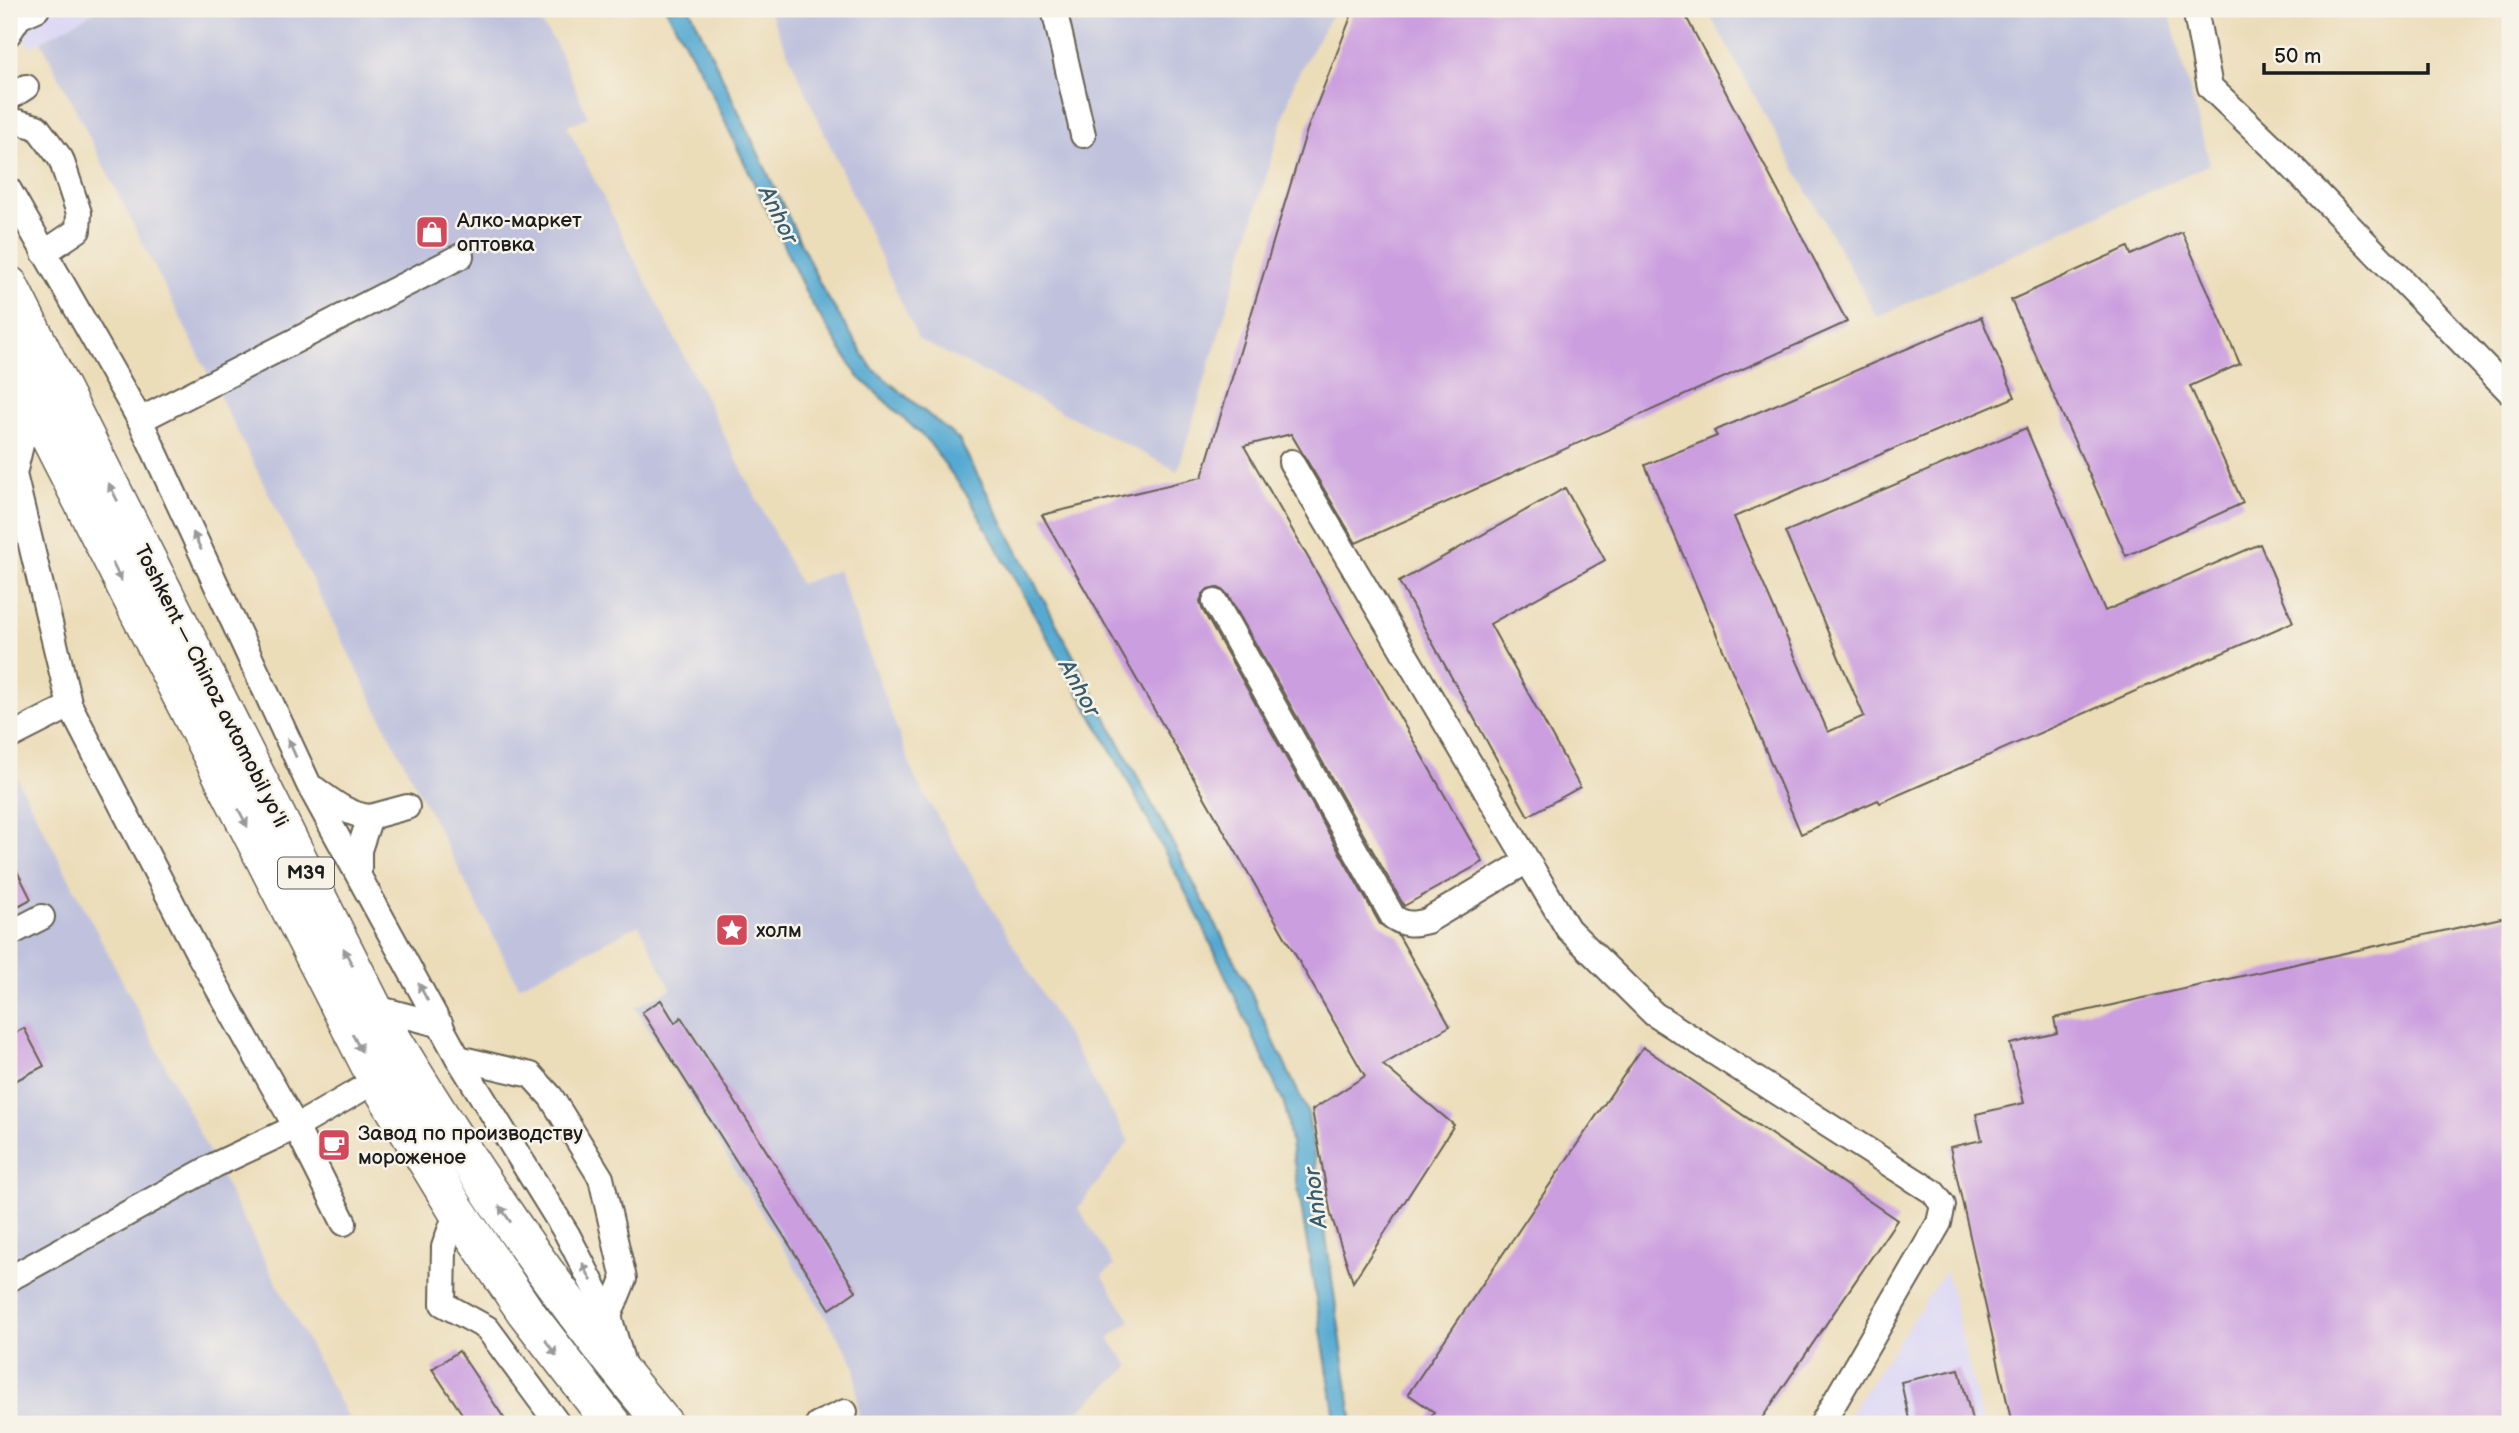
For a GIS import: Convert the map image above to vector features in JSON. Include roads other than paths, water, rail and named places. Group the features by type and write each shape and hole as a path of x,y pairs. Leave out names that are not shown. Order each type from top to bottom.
{"highway":[{"name":"Toshkent — Chinoz avtomobil yoʻli","path":"9,285 373,1007 427,1097 551,1281 628,1382 664,1424"},
{"name":"Toshkent — Chinoz avtomobil yoʻli","path":"9,358 20,407 377,1080 457,1211 555,1353 611,1424"}],"street":[{"path":"9,33 19,18 37,9"},
{"path":"1055,9 1083,135"},
{"path":"2195,9 2210,88 2275,149 2510,392"},
{"path":"9,124 18,122 37,127 61,159 79,213 78,230 44,253"},
{"name":"M39","path":"9,190 140,420 309,785 458,1058 567,1234 609,1316 628,1382"},
{"path":"140,420 461,256"},
{"path":"20,407 14,474 70,706 198,953 296,1127 344,1223"},
{"path":"1291,462 1568,929 1654,1014 1933,1192 1943,1205 1940,1223 1822,1424"},
{"path":"1215,601 1393,917 1403,924 1427,921 1527,860"},
{"path":"9,737 70,706"},
{"path":"309,785 357,816 370,817 407,807"},
{"path":"359,874 359,850 370,817"},
{"path":"9,934 42,917"},
{"path":"373,1007 441,1026"},
{"path":"458,1058 531,1075 551,1097 601,1178 624,1279 609,1316"},
{"path":"9,1279 215,1165 296,1127 377,1080"},
{"path":"457,1211 444,1247 443,1304 487,1328 558,1424"},
{"path":"818,1424 845,1412"}],"water":[{"name":"Anhor","path":"666,9 690,9 823,290 872,368 959,440 1244,978 1308,1113 1353,1424 1336,1424 1285,1106 1200,920 1123,772 969,498 928,441 858,376 809,299 701,71"}],"place":[{"name":"Алко-маркет оптовка","path":"432,232"},
{"name":"холм","path":"732,930"},
{"name":"Завод по производству мороженое","path":"334,1145"}]}
